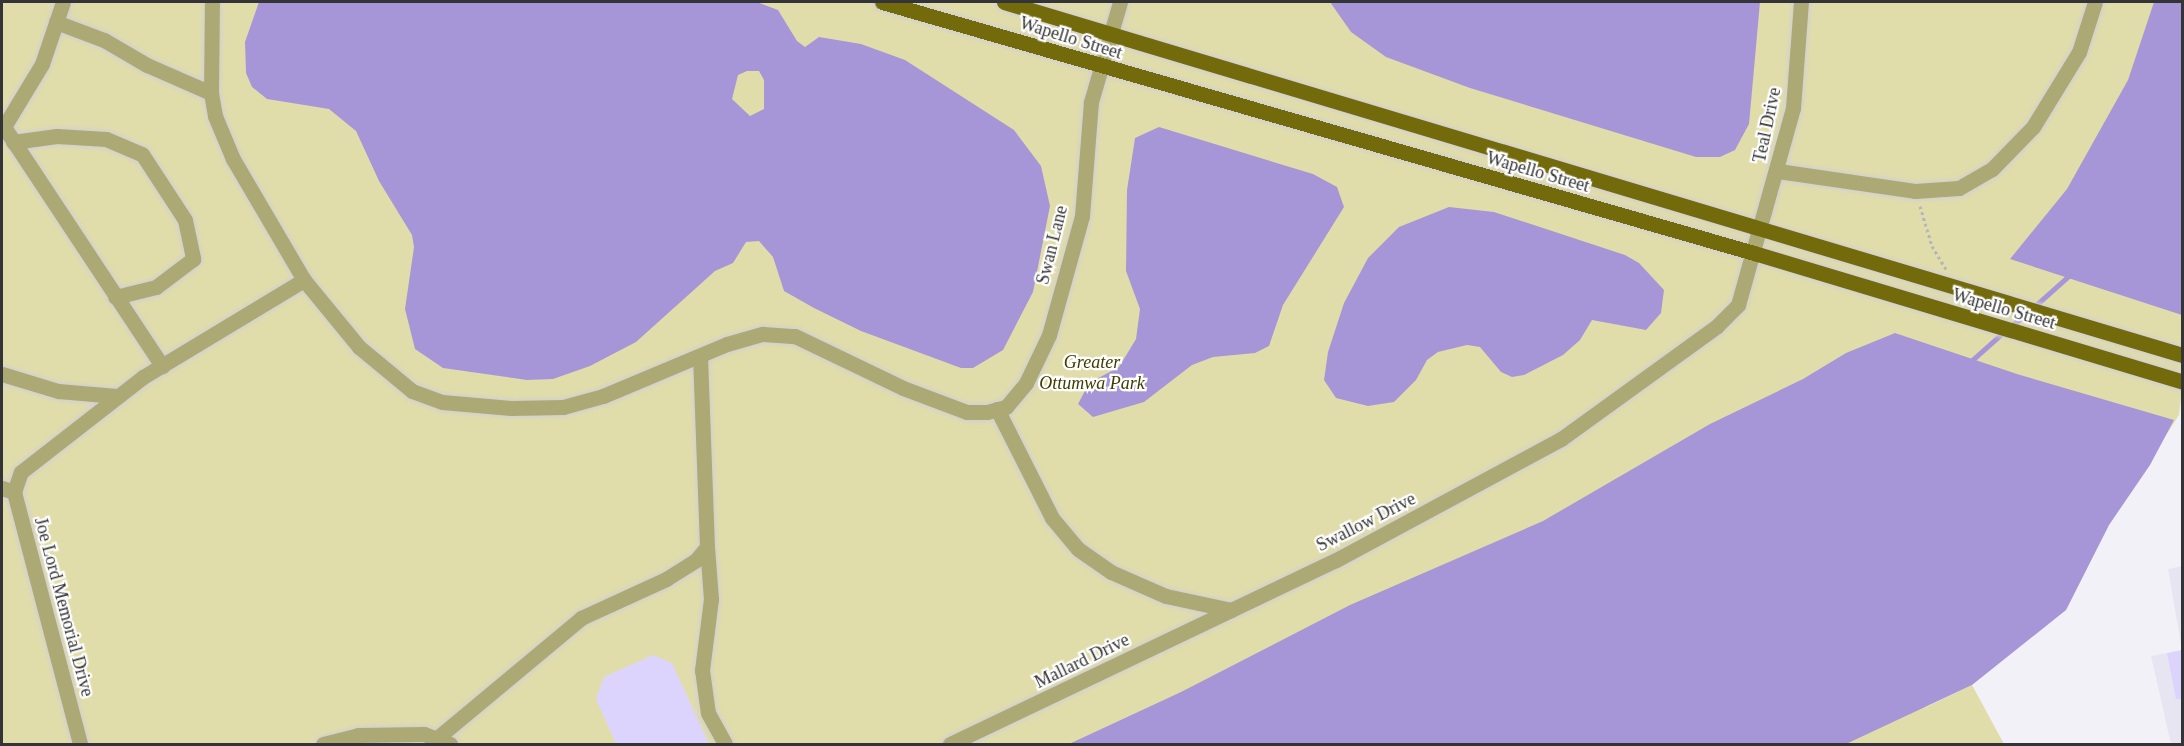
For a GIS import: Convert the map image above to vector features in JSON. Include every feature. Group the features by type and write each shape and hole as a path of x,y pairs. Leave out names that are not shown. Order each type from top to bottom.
{"main road":[{"name":"Wapello Street","path":"882,2 1104,68 1754,253 2182,381"},
{"name":"Wapello Street","path":"1004,2 1761,226 2182,355"}],"lane":[{"path":"63,2 42,64 3,129 162,366"},
{"path":"212,2 211,93 215,116 233,159 304,280 359,347 412,391 442,402 511,408 563,407 603,396 700,356 763,334 795,336 903,388 967,412 997,409 1032,485 1052,518 1078,549 1110,572 1166,596 1231,610"},
{"name":"Swan Lane","path":"997,409 1006,407 1026,383 1049,335 1082,216 1091,102 1104,68 1120,2"},
{"name":"Teal Drive","path":"1754,253 1778,171 1793,108 1801,2"},
{"path":"1778,171 1915,191 1959,188 1992,170 2033,127 2079,52 2095,2"},
{"path":"56,22 104,40 147,65 211,93"},
{"path":"13,141 57,136 106,138 142,154 185,220 193,259 156,287 115,297"},
{"name":"Swallow Drive","path":"1231,610 1429,512 1561,439 1717,326 1738,305 1754,253"},
{"path":"8,496 21,472 117,396 304,280"},
{"path":"700,356 711,599 702,669 708,713 725,744"},
{"path":"2,374 58,391 117,396"},
{"name":"Joe Lord Memorial Drive","path":"8,496 80,744"},
{"path":"322,744 358,735 424,734 443,742 581,618 666,579 696,560 707,547"},
{"name":"Mallard Drive","path":"950,744 1231,610"}],"path":[{"path":"1915,191 1932,246 1961,286"}],"shaded area":[{"path":"259,2 757,2 778,10 797,41 805,47 819,37 861,44 905,60 1014,130 1041,166 1050,206 1033,292 1003,350 973,368 961,368 861,331 784,291 773,257 759,241 746,242 733,263 715,271 636,342 590,366 553,379 527,380 443,368 415,349 405,309 414,247 412,235 379,181 356,131 329,109 267,99 252,87 246,73 245,42","holes":["747,71 759,71 764,80 764,109 750,116 732,99 738,75"]},
{"path":"1330,2 1760,2 1749,124 1735,150 1720,157 1696,157 1470,88 1386,57 1351,32"},
{"path":"2154,2 2182,2 2182,315 2010,259 2067,189 2128,80"},
{"path":"1159,127 1313,174 1337,187 1344,207 1283,305 1269,346 1255,353 1213,357 1192,365 1144,402 1093,417 1078,404 1089,383 1119,367 1136,339 1140,309 1126,271 1127,190 1135,138"},
{"path":"1449,207 1494,212 1625,255 1639,263 1664,290 1661,313 1646,330 1592,320 1580,340 1563,355 1524,375 1512,377 1501,372 1480,347 1467,345 1438,352 1427,360 1416,380 1394,402 1368,406 1336,398 1324,380 1328,352 1344,303 1368,258 1399,227"},
{"path":"1895,333 2017,374 2174,420 2150,465 2109,525 2066,610 1972,685 1846,744 1069,744 1181,692 1350,605 1543,521 1710,424 1803,379 1846,353"},
{"path":"2182,566 2182,650 2168,569"},
{"path":"2182,650 2182,744 2171,744 2151,656"}],"green space":[{"name":"Greater Ottumwa Park","path":"2,2 2182,2 2182,391 2179,415 2109,525 2066,610 1924,708 1972,685 2004,744 2,744"}],"building":[{"path":"2182,650 2182,699 2176,699 2167,653"},
{"path":"653,655 672,663 709,744 616,744 596,699 604,677"}],"waterway":[{"path":"2035,306 2071,274"},
{"path":"2012,326 2028,311"},
{"path":"1969,363 2005,331"}]}
